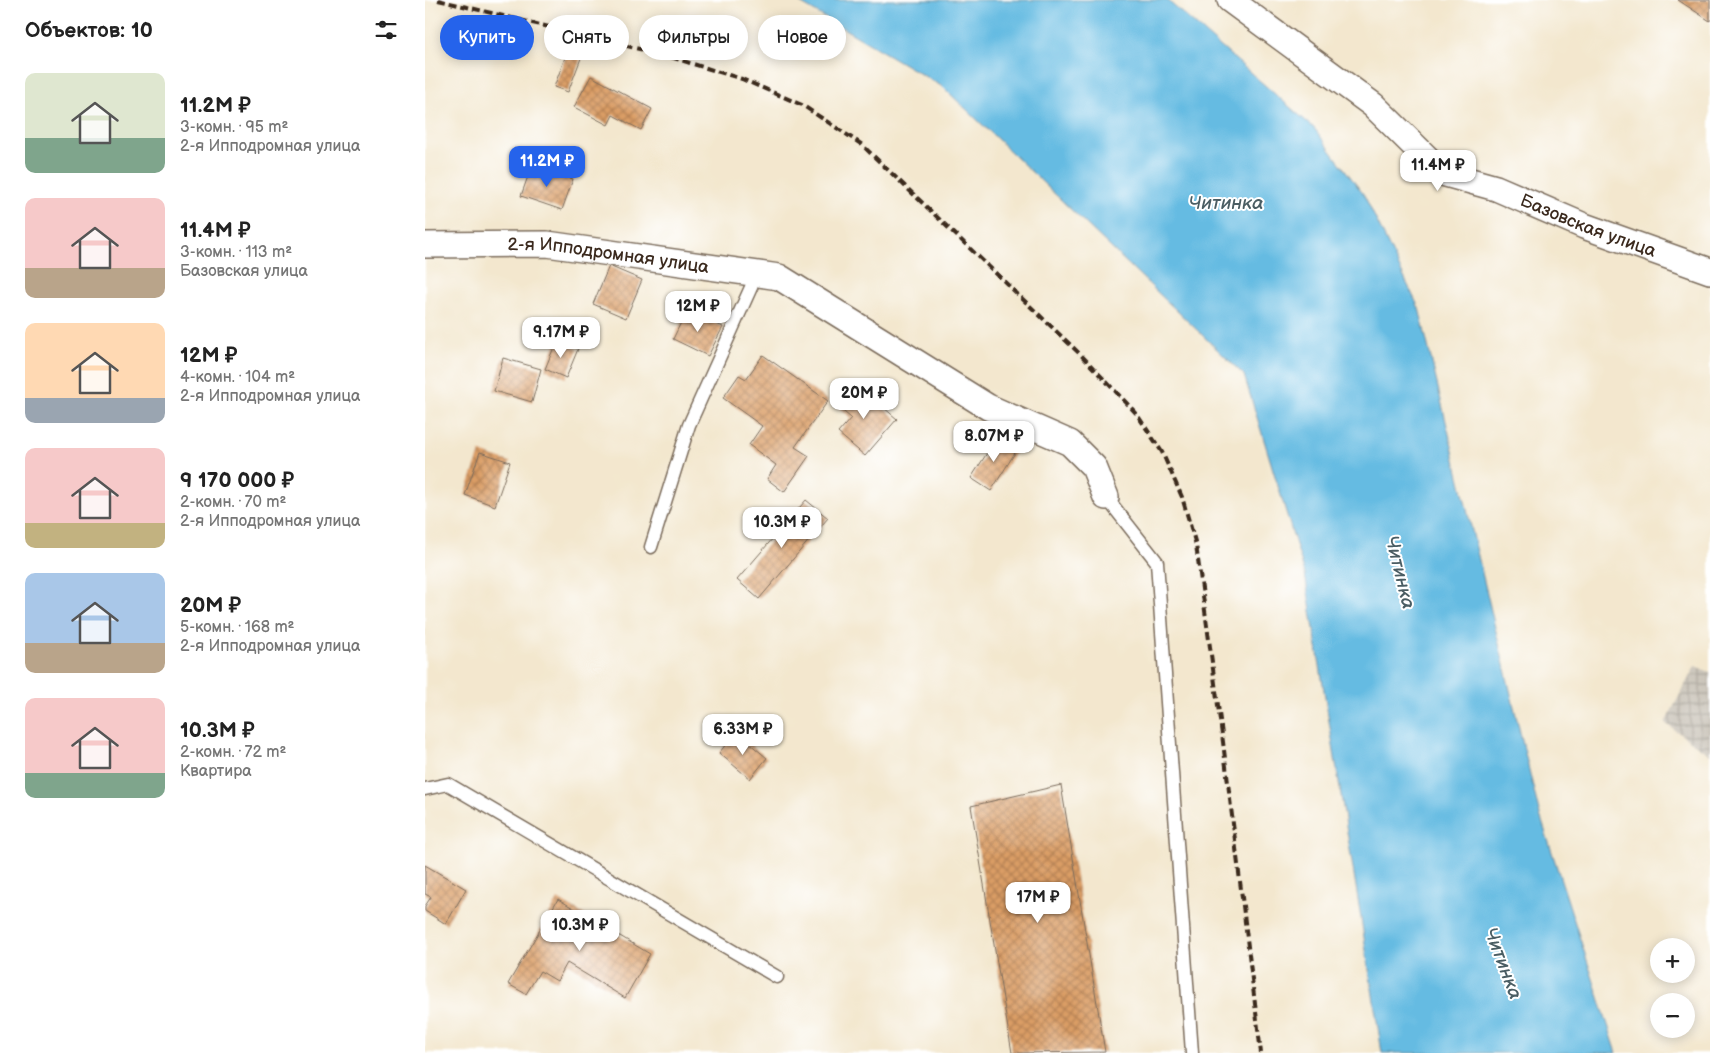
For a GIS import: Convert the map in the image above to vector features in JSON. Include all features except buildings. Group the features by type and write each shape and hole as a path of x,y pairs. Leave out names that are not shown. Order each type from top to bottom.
{"street":[{"name":"Базовская улица","path":"1229,0 1373,105 1442,173 1497,188 1584,226 1710,271"},
{"name":"2-я Ипподромная улица","path":"425,245 547,244 779,277 988,407 1071,443 1094,467 1106,497"}],"lane":[{"path":"651,547 689,425 757,274"},
{"path":"1106,497 1157,562 1192,1053"},
{"path":"425,789 449,784 777,977"}],"shaded area":[{"path":"1695,666 1710,672 1710,755 1665,723"}],"water":[{"name":"Читинка","path":"795,0 1167,0 1314,128 1364,195 1419,308 1539,812 1617,1053 1382,1053 1305,574 1244,375 943,87 846,30 846,15 821,15"}],"railway":[{"path":"438,0 664,55 742,79 802,105 861,144 1081,355 1136,413 1162,452 1182,497 1196,545 1223,742 1261,1053"}]}
